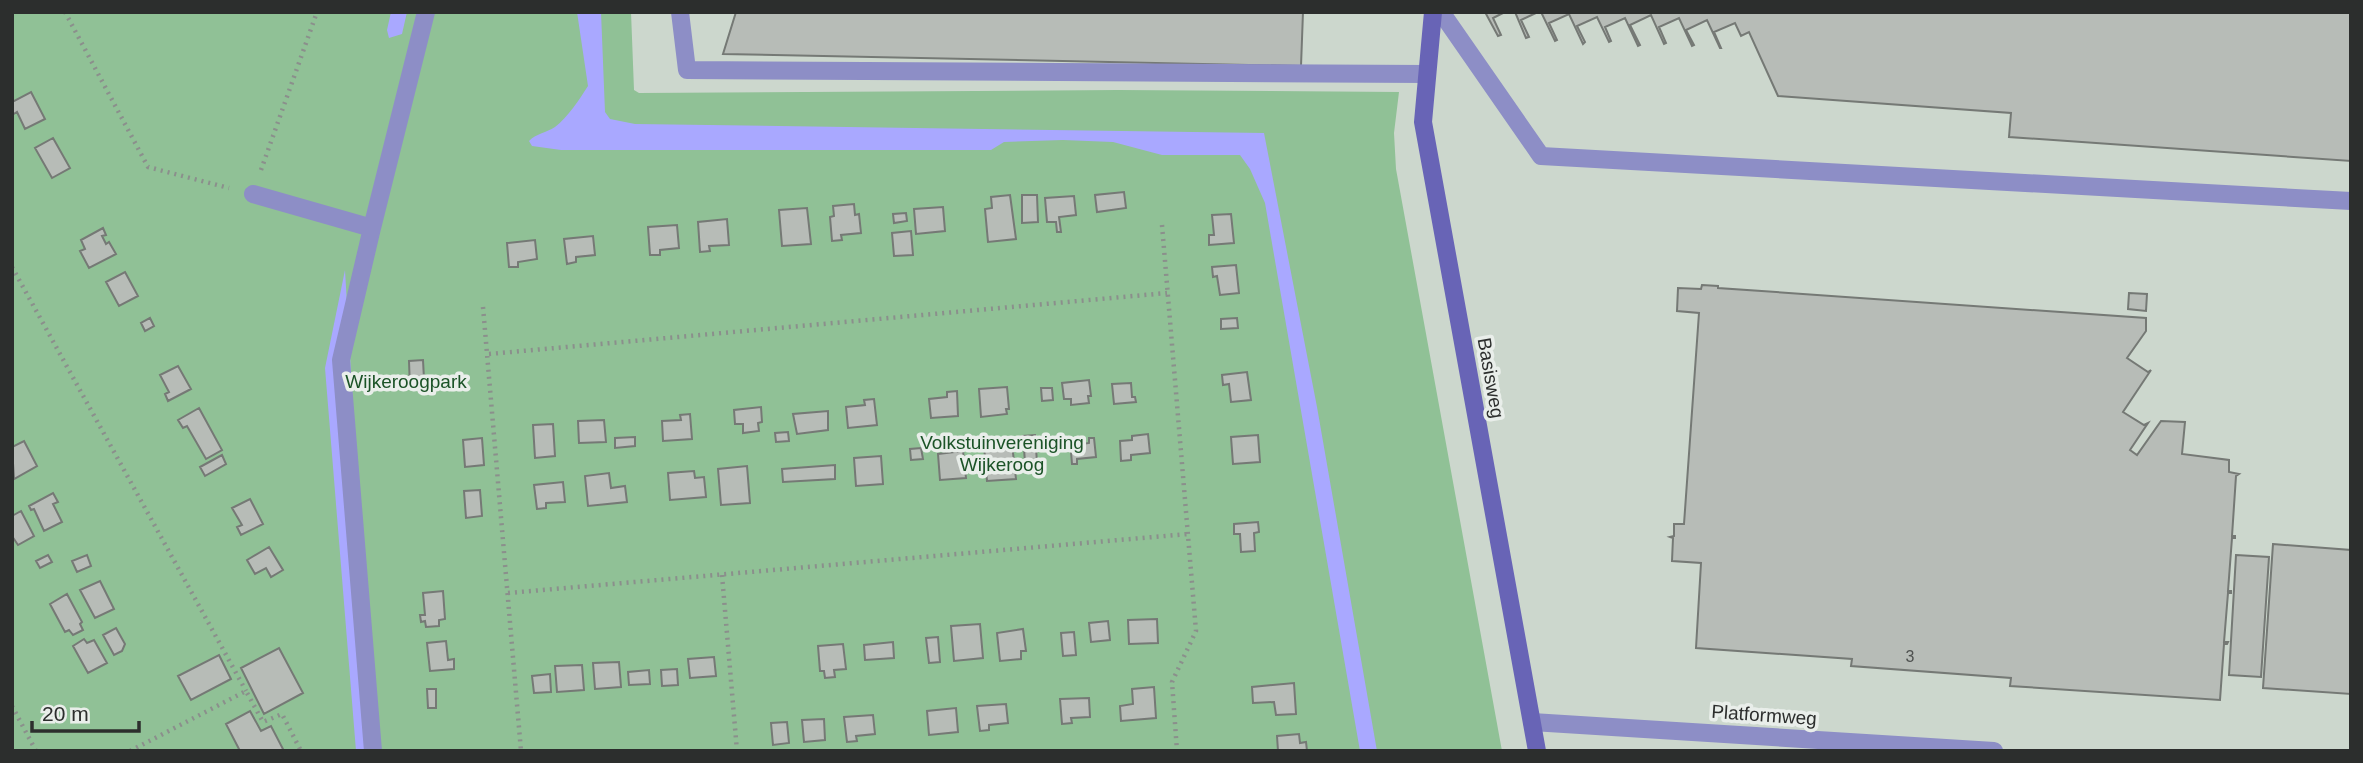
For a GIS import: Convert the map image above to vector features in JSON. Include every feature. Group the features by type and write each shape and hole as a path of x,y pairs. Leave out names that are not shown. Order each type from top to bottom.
{"street":[{"path":"373,751 341,360 426,12"},
{"path":"680,12 687,70 1427,75"},
{"name":"Basisweg","path":"1433,12 1423,122 1537,751"},
{"path":"1441,12 1541,156 2351,201"},
{"path":"253,194 372,228"},
{"name":"Platformweg","path":"1532,722 1994,751"}],"path":[{"path":"65,12 148,167 253,194 317,12"},
{"path":"1161,225 1196,631 1172,682 1177,751"},
{"path":"12,267 263,722 282,714 301,751"},
{"path":"489,354 1167,293"},
{"path":"483,307 521,751"},
{"path":"508,593 1188,534"},
{"path":"722,575 737,751"},
{"path":"130,751 246,691"},
{"path":"12,706 36,751"}],"shaded area":[{"path":"616,12 2351,12 2351,751 1432,751 622,104"}],"green space":[{"name":"Volkstuinvereniging Wijkeroog","path":"12,12 631,12 634,90 639,93 1118,90 1399,92 1394,133 1396,169 1502,751 12,751"}],"water":[{"path":"391,12 407,12 402,34 389,38 387,30"},
{"path":"577,12 601,12 605,112 610,119 635,124 1264,133 1317,407 1377,751 1360,751 1265,203 1250,169 1240,155 1162,155 1113,142 1063,140 1004,142 991,150 561,150 532,146 529,141 560,123 588,86"},
{"path":"345,270 373,751 356,751 325,368"}],"building":[{"path":"736,12 1303,12 1301,66 723,54"},
{"path":"1485,12 1505,12 1493,18 1501,35 1498,36"},
{"path":"1515,12 1538,12 1521,20 1529,37 1526,38"},
{"path":"1541,12 2351,12 2351,161 2009,137 2011,113 1778,96 1749,32 1741,36 1735,23 1714,32 1721,48 1707,20 1686,30 1694,45 1692,46 1679,18 1659,27 1666,43 1664,44 1651,15 1630,25 1640,45 1638,46 1625,18 1605,27 1611,41 1609,42 1597,17 1577,26 1585,42 1583,44 1569,14 1549,23 1557,40 1555,41"},
{"path":"31,92 45,119 25,129 17,112 12,115 12,102"},
{"path":"53,138 70,168 52,178 35,148"},
{"path":"1124,192 1126,208 1097,212 1095,195"},
{"path":"1010,195 1016,239 988,242 985,209 992,208 991,197"},
{"path":"1022,195 1037,195 1038,222 1022,223"},
{"path":"1074,196 1076,215 1059,217 1061,232 1057,232 1056,222 1047,222 1045,198"},
{"path":"854,204 855,215 859,214 861,233 841,235 842,240 832,241 830,217 834,216 833,206"},
{"path":"943,207 945,231 916,234 914,209"},
{"path":"807,208 811,244 782,246 779,210"},
{"path":"906,213 907,221 894,223 893,214"},
{"path":"1231,214 1234,243 1209,245 1209,235 1214,235 1212,215"},
{"path":"727,219 729,245 709,246 710,251 700,252 698,222"},
{"path":"677,225 679,248 660,250 660,255 650,255 648,227"},
{"path":"103,228 106,235 102,236 106,244 109,242 116,254 89,268 80,251 85,249 81,240"},
{"path":"911,231 913,255 894,256 892,233"},
{"path":"593,236 595,255 576,257 576,262 567,264 564,239"},
{"path":"535,240 537,259 518,262 518,267 509,267 507,243"},
{"path":"1236,265 1239,293 1220,295 1217,276 1213,277 1212,267"},
{"path":"125,272 138,296 119,306 106,282"},
{"path":"1702,285 2146,318 2146,331 2127,358 2148,372 2151,370 2123,412 2144,425 2148,423 2130,450 2137,455 2161,421 2185,422 2182,454 2229,460 2229,472 2239,474 2236,476 2232,536 2235,538 2232,538 2228,591 2231,593 2228,593 2224,642 2228,642 2224,644 2220,700 2010,686 2011,678 1851,666 1852,659 1696,648 1701,563 1672,561 1673,538 1670,537 1674,536 1674,524 1684,524 1699,313 1677,311 1678,288 1701,289"},
{"path":"2129,293 2147,294 2146,311 2128,309"},
{"path":"150,318 154,326 145,331 141,323"},
{"path":"1237,318 1238,328 1221,329 1221,319"},
{"path":"423,360 424,379 429,378 430,388 410,389 409,361"},
{"path":"178,366 191,389 168,401 165,394 169,392 160,375"},
{"path":"1247,372 1251,400 1231,402 1229,384 1223,385 1222,375"},
{"path":"1089,380 1089,403 1071,405 1071,399 1064,399 1062,383"},
{"path":"1131,383 1132,397 1135,397 1136,402 1114,404 1112,384"},
{"path":"1007,387 1007,414 981,417 979,389"},
{"path":"1041,388 1052,388 1053,400 1042,401"},
{"path":"957,391 958,416 931,418 929,399 947,397 947,392"},
{"path":"874,399 877,425 848,428 846,407 865,405 864,400"},
{"path":"761,407 762,422 758,423 759,431 743,433 743,424 735,424 734,410"},
{"path":"199,408 222,450 206,459 187,426 183,428 178,420"},
{"path":"828,411 828,430 797,434 793,414"},
{"path":"690,414 692,439 663,441 662,421 681,420 680,415"},
{"path":"604,420 606,442 579,443 578,421"},
{"path":"553,424 555,456 535,458 533,425"},
{"path":"788,432 789,441 776,442 775,433"},
{"path":"1148,434 1150,453 1131,455 1131,460 1121,461 1120,441"},
{"path":"1035,435 1037,462 1025,462 1023,436"},
{"path":"1258,435 1260,462 1233,464 1231,437"},
{"path":"635,437 635,446 615,448 615,438"},
{"path":"482,438 484,465 465,467 463,440"},
{"path":"1089,438 1094,438 1096,457 1077,459 1077,464 1072,464 1070,440 1082,439 1082,444 1089,443"},
{"path":"1007,439 1007,444 1012,444 1016,479 987,481 984,446 989,446 989,440"},
{"path":"24,441 37,466 14,479 12,447"},
{"path":"921,448 923,459 911,460 910,449"},
{"path":"963,451 966,478 940,480 938,454"},
{"path":"222,455 226,464 205,476 200,467"},
{"path":"881,456 883,484 856,486 854,458"},
{"path":"835,465 835,479 783,482 782,469"},
{"path":"747,466 750,503 721,505 718,469"},
{"path":"694,471 695,478 704,477 706,497 670,500 668,473"},
{"path":"609,473 611,488 625,486 627,502 588,506 585,476"},
{"path":"563,482 565,502 546,503 546,508 537,509 534,485"},
{"path":"480,490 482,516 466,518 464,491"},
{"path":"53,493 58,502 53,504 62,522 44,531 34,509 31,510 29,506"},
{"path":"250,499 263,524 241,535 237,527 242,525 232,508"},
{"path":"21,511 34,536 18,545 12,536 12,516"},
{"path":"1258,522 1259,532 1254,533 1255,551 1241,552 1240,534 1234,534 1234,524"},
{"path":"2273,544 2351,550 2351,694 2263,688"},
{"path":"269,547 283,570 271,577 266,568 255,574 247,560"},
{"path":"48,555 52,562 40,568 36,561"},
{"path":"87,555 91,566 77,572 72,561"},
{"path":"2236,555 2269,557 2261,677 2229,675"},
{"path":"100,581 114,609 95,618 80,590"},
{"path":"443,591 445,619 439,620 439,626 426,627 425,621 421,622 420,615 425,615 423,593"},
{"path":"67,594 82,622 80,624 83,630 73,635 69,630 65,632 50,604"},
{"path":"1157,619 1158,643 1129,644 1128,620"},
{"path":"1108,621 1110,640 1091,642 1089,623"},
{"path":"980,624 983,658 954,661 951,626"},
{"path":"116,628 125,644 122,651 114,655 103,635"},
{"path":"1023,629 1026,651 1021,651 1021,659 1000,661 997,633"},
{"path":"1074,632 1076,655 1063,656 1061,633"},
{"path":"938,637 940,662 929,663 926,638"},
{"path":"84,639 87,643 94,640 107,663 88,673 73,646"},
{"path":"446,641 448,660 454,659 454,669 430,671 427,643"},
{"path":"893,642 894,658 865,660 864,645"},
{"path":"843,644 846,669 834,670 835,677 825,678 824,671 820,671 818,646"},
{"path":"279,648 303,693 264,714 241,668"},
{"path":"219,655 231,679 191,700 178,676"},
{"path":"714,657 716,676 690,678 688,659"},
{"path":"619,662 621,687 595,689 593,663"},
{"path":"582,665 584,690 557,692 555,666"},
{"path":"677,669 678,685 662,686 661,670"},
{"path":"649,670 650,684 629,685 628,672"},
{"path":"550,674 551,692 534,693 532,676"},
{"path":"1294,683 1296,714 1276,715 1274,702 1253,703 1252,687"},
{"path":"1154,687 1156,718 1121,721 1120,706 1133,704 1132,689"},
{"path":"427,689 436,689 436,708 428,708"},
{"path":"1089,698 1090,717 1071,718 1072,723 1062,724 1060,699"},
{"path":"1006,704 1008,723 989,725 989,730 980,731 977,706"},
{"path":"956,708 958,732 929,735 927,711"},
{"path":"250,711 261,731 271,726 284,751 240,751 226,724"},
{"path":"873,715 875,734 856,736 857,741 847,742 844,717"},
{"path":"824,719 825,740 804,742 802,720"},
{"path":"787,722 789,743 773,745 771,723"},
{"path":"1299,734 1300,743 1306,742 1307,751 1278,751 1277,736"}],"park label":[{"name":"Wijkeroogpark","path":"406,381"}]}
